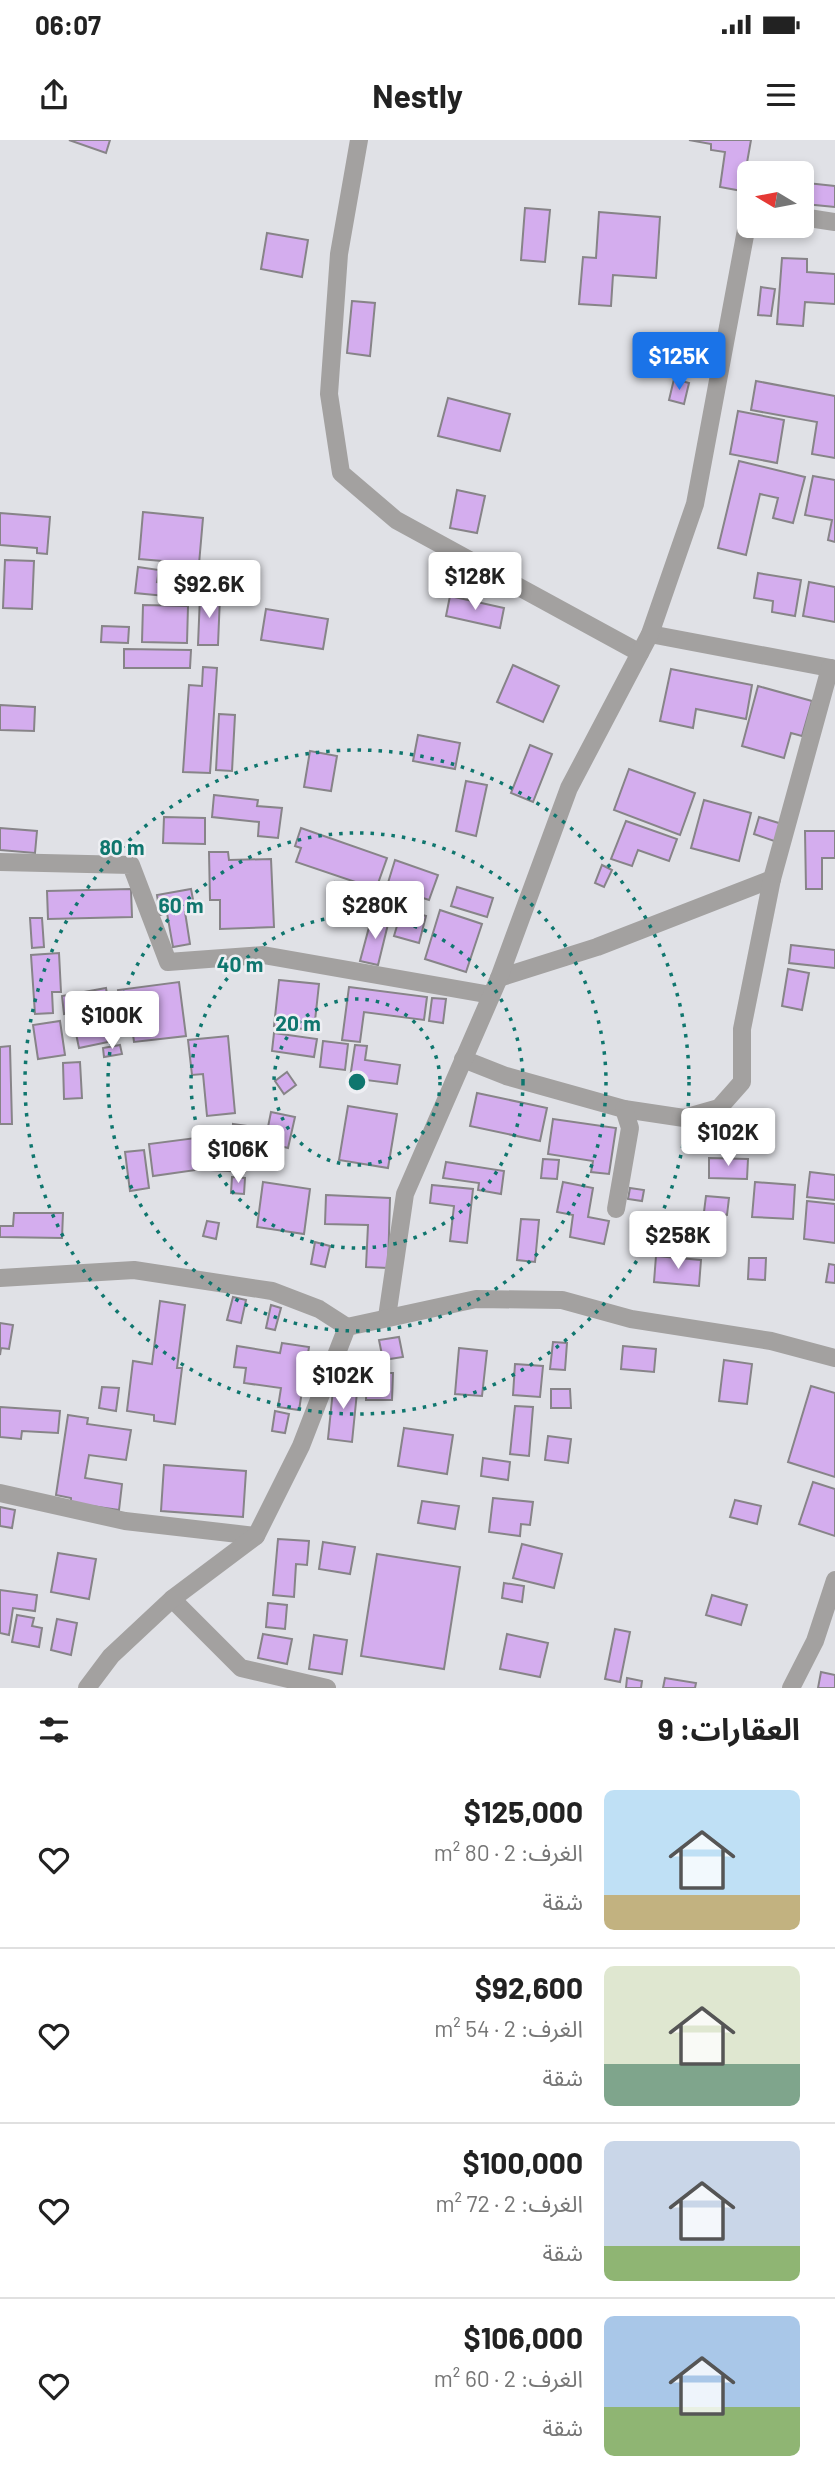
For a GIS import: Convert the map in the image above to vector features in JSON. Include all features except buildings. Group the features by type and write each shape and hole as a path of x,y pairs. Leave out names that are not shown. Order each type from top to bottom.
{"street":[{"path":"359,140 339,254 329,394 341,473 396,520 640,653"},
{"path":"814,219 835,222"},
{"path":"387,1317 405,1195 495,986 569,788 650,634 695,504 745,238"},
{"path":"463,1059 506,1076 624,1109 684,1118 719,1108 742,1082 742,1029 772,879 832,668 650,634"},
{"path":"0,862 131,866 168,962 263,956 495,986 772,879"},
{"path":"616,1209 630,1128 624,1109"},
{"path":"0,1278 134,1270 272,1291 319,1308 347,1327 476,1299 562,1300 631,1319 771,1341 835,1358"},
{"path":"87,1688 111,1656 172,1599 256,1536 300,1446 347,1327"},
{"path":"0,1493 125,1521 256,1536"},
{"path":"791,1688 815,1642 835,1580"},
{"path":"172,1599 241,1668 327,1688"}]}
